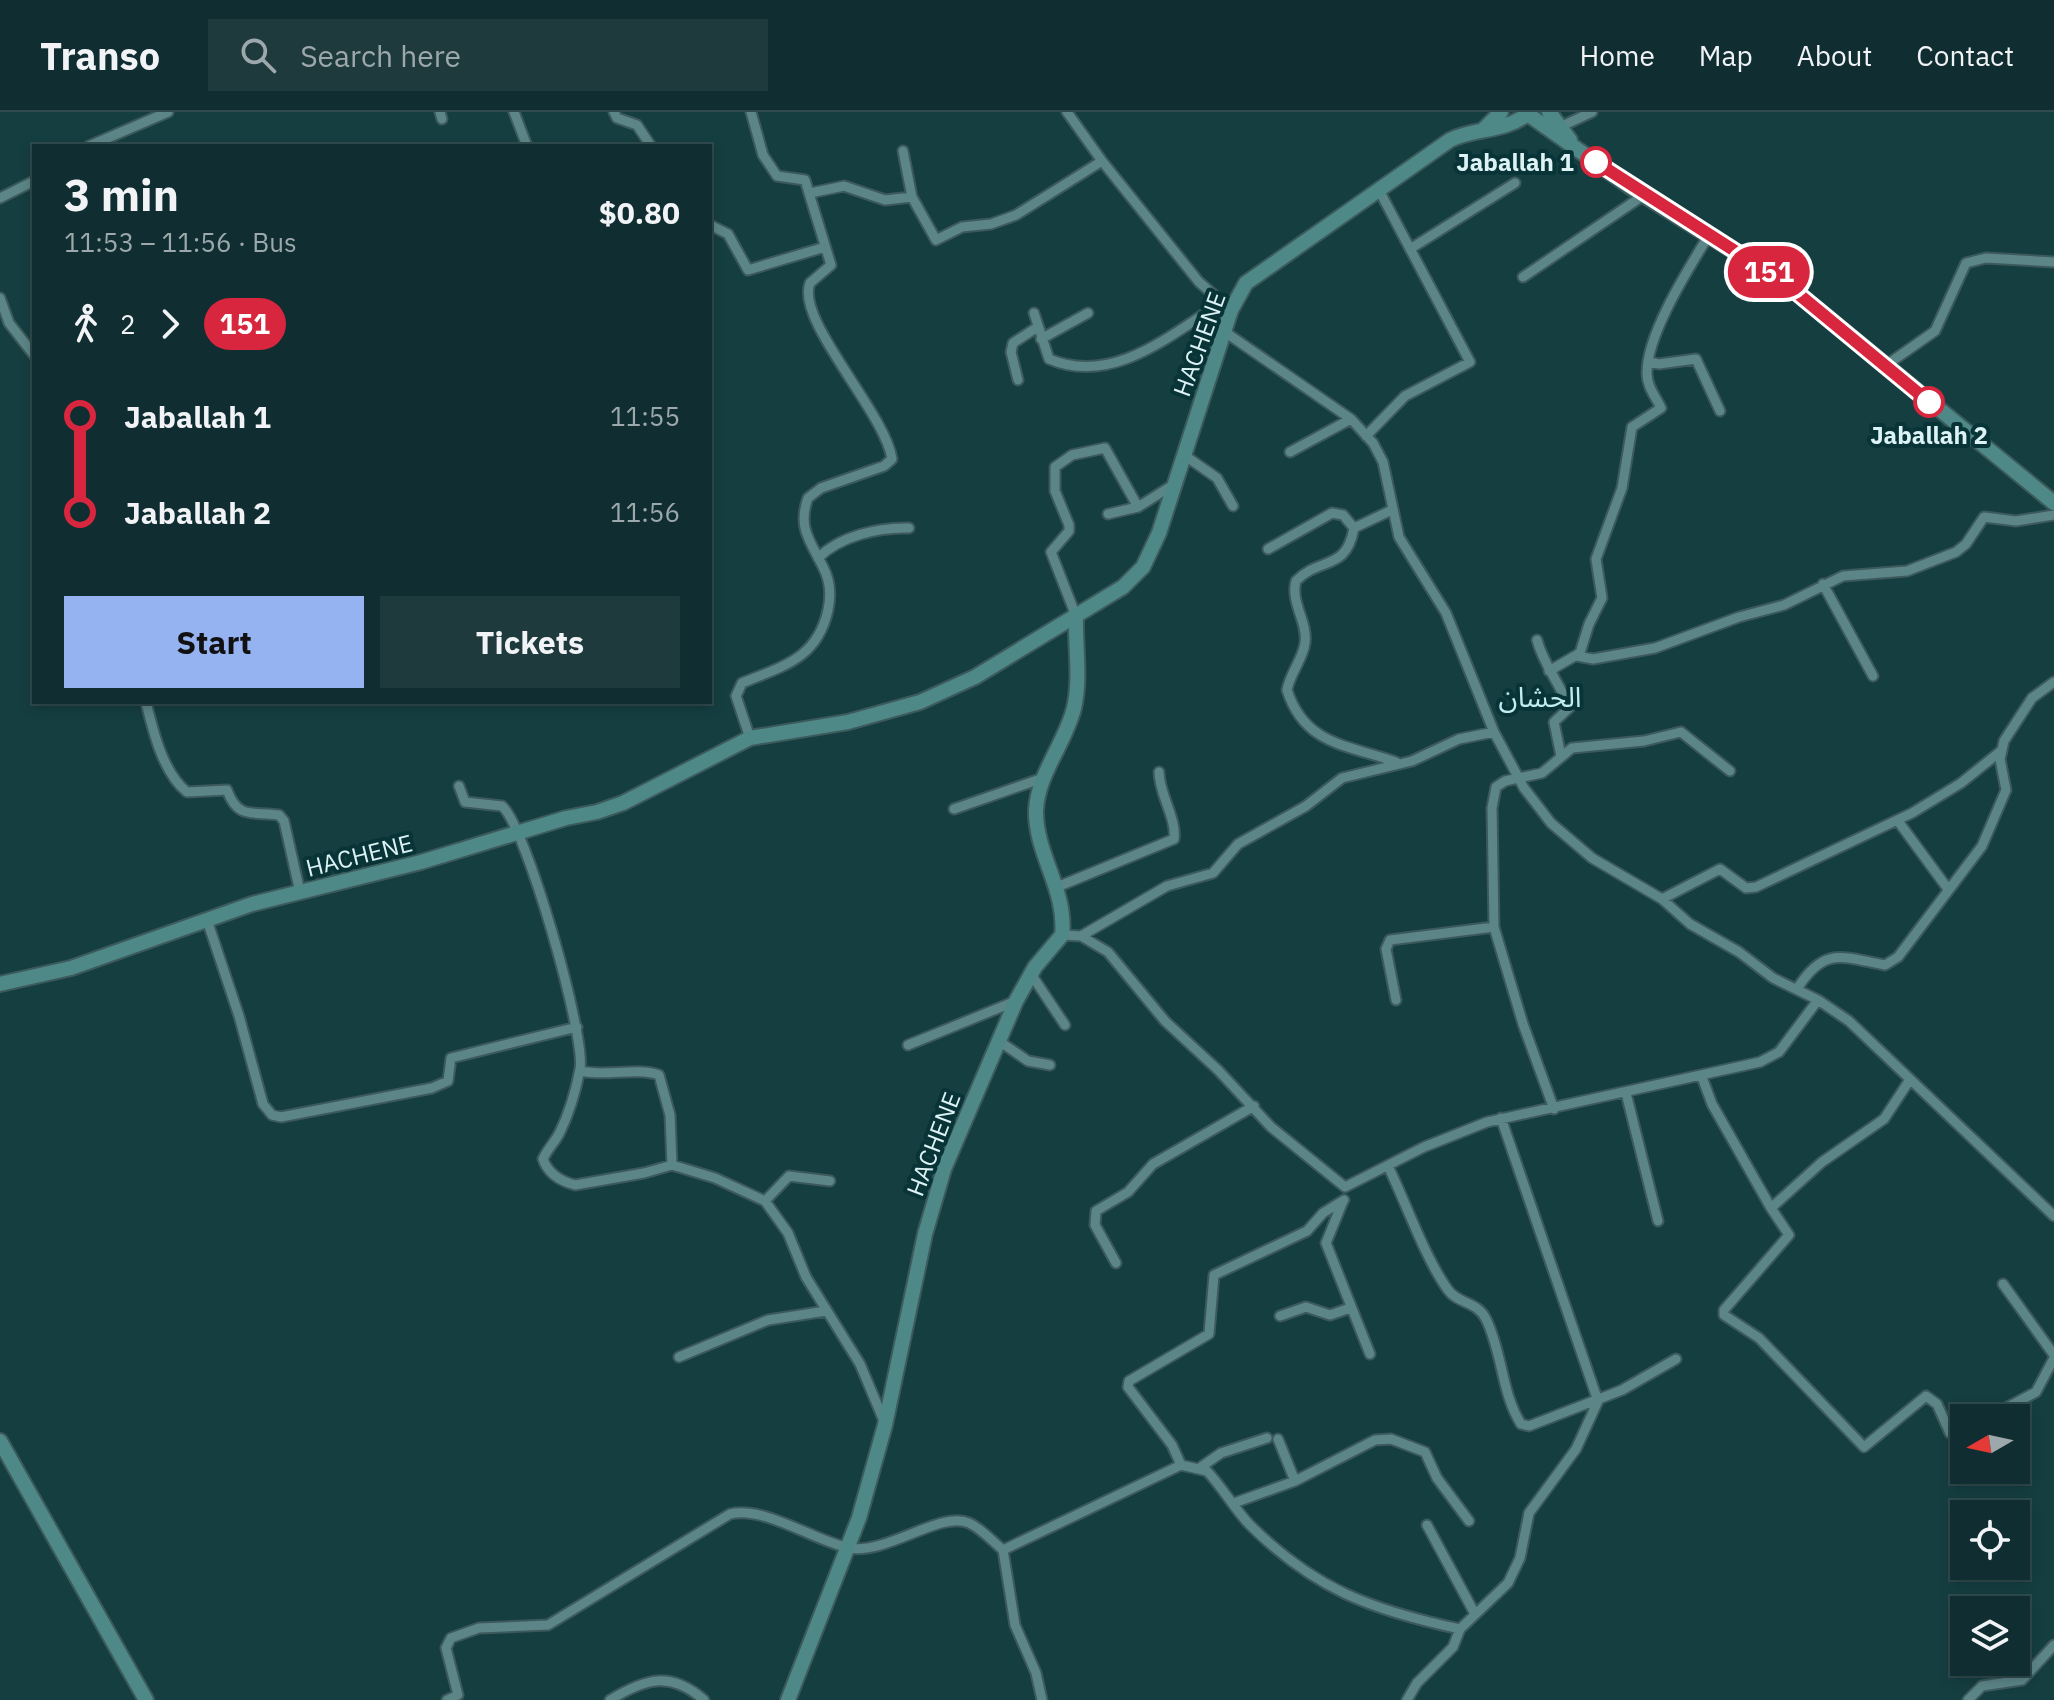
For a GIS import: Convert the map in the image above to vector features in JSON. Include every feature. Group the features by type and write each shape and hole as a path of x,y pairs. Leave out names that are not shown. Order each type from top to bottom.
{"street":[{"path":"94,144 168,112"},
{"path":"514,112 526,144"},
{"path":"614,112 617,118 637,125 650,144"},
{"path":"750,738 736,696 737,689 742,683 798,659 822,633 830,602 826,572 808,543 804,528 808,498 821,488 884,466 892,459 864,397 820,332 811,307 810,283 830,267 805,180 777,176 769,167 751,112"},
{"path":"1034,313 1036,328 1049,359 1085,366 1124,362 1226,306 1199,282 1102,161 1067,112"},
{"path":"1484,129 1501,112"},
{"path":"1549,112 1556,128"},
{"path":"1556,128 1592,112"},
{"path":"1527,114 1556,128 1572,144 1644,195 1785,283 2054,503"},
{"name":"HACHENE","path":"0,984 71,968 207,920 300,892 521,834 623,803 750,738 848,722 920,702 975,677 1123,587 1143,567 1176,484 1225,332 1226,306 1246,283 1380,192 1450,140 1468,131 1497,128 1527,114"},
{"path":"903,151 912,197 936,240 962,227 991,224 1016,215 1102,161"},
{"path":"0,198 32,182"},
{"path":"1410,249 1515,183"},
{"path":"810,193 844,186 885,200 912,197"},
{"path":"1366,436 1405,396 1470,362 1380,192"},
{"path":"1523,277 1644,195"},
{"path":"712,226 728,234 748,270 825,247"},
{"path":"1549,671 1577,656 1602,598 1596,559 1622,488 1632,427 1659,413 1661,408 1647,377 1649,362 1672,297 1709,235"},
{"path":"1885,366 1935,331 1966,263 1986,258 2054,262"},
{"path":"0,298 9,323 32,350"},
{"path":"1041,339 1088,313"},
{"path":"1018,380 1011,352 1013,343 1036,328"},
{"path":"1225,332 1351,419 1366,436 1383,462 1399,537 1446,613 1494,732 1537,808 1572,843 1662,899 1690,924 1739,952 1773,978 1818,1000 1872,1042 1909,1081 2054,1216"},
{"path":"1649,362 1659,364 1696,359 1720,411"},
{"path":"1290,452 1351,419"},
{"path":"1138,507 1105,448 1072,455 1055,467 1055,491 1069,531 1051,552 1076,616 1076,699 1068,727 1043,778 1037,799 1037,828 1057,887 1062,935 1081,936 1108,952 1165,1021 1286,1141 1345,1187"},
{"path":"1184,455 1217,478 1233,506"},
{"path":"1108,514 1138,507 1176,484"},
{"path":"1354,528 1392,510"},
{"path":"1268,549 1332,513 1343,515 1354,528 1353,541 1344,555 1296,581 1294,591 1306,631 1305,644 1287,690 1303,721 1319,737 1366,756 1399,763"},
{"path":"1577,656 1593,659 1670,644 1739,617 1784,605 1843,576 1896,574 1933,562 1962,548 1984,517 2016,521 2054,515"},
{"path":"818,558 829,547 845,540 889,527 909,528"},
{"path":"1823,584 1873,676"},
{"path":"1537,640 1569,708 1554,722 1561,756"},
{"path":"1797,989 1811,970 1834,959 1851,956 1881,965 1893,962 1982,846 2004,797 2007,782 2001,764 2001,751 2011,729 2032,698 2054,682"},
{"path":"146,704 177,784 187,792 220,787 227,790 232,804 240,811 279,815 284,821 300,892"},
{"path":"1081,936 1167,886 1213,873 1238,844 1306,806 1334,782 1399,763 1459,739 1494,732"},
{"path":"1554,1109 1523,1024 1494,927 1494,794 1500,784 1542,773 1572,748 1644,741 1683,732 1730,771"},
{"path":"1662,899 1720,869 1752,888 1898,821 1961,783 2001,751"},
{"path":"1057,887 1174,839 1159,772"},
{"path":"954,809 1043,778"},
{"path":"459,786 465,802 502,806 521,834 565,976 581,1052 580,1071 569,1112 543,1159 552,1174 575,1185 672,1165 715,1178 765,1201 788,1233 806,1277 860,1364 885,1425"},
{"path":"1898,821 1948,889"},
{"path":"207,920 239,1016 263,1104 272,1115 281,1117 432,1088 448,1081 451,1058 577,1027"},
{"path":"1396,1000 1386,949 1390,940 1494,927"},
{"name":"HACHENE","path":"788,1700 850,1548 885,1425 932,1205 959,1129 1016,1001 1031,974 1062,935"},
{"path":"1031,974 1065,1025"},
{"path":"1345,1187 1449,1136 1501,1118 1747,1067 1779,1052 1818,1000"},
{"path":"908,1045 1016,1001"},
{"path":"999,1041 1028,1061 1050,1065"},
{"path":"580,1071 614,1076 643,1072 659,1075 670,1115 672,1165"},
{"path":"1702,1077 1712,1104 1789,1235 1724,1310 1727,1320 1759,1338 1864,1447 1926,1396 1937,1404 1950,1433"},
{"path":"1771,1208 1822,1162 1884,1119 1909,1081"},
{"path":"1626,1093 1658,1221"},
{"path":"1116,1263 1095,1225 1096,1211 1128,1192 1153,1164 1254,1106"},
{"path":"1407,1700 1417,1683 1453,1647 1460,1629 1508,1583 1520,1558 1529,1513 1576,1449 1598,1401 1501,1118"},
{"path":"1388,1166 1449,1292 1479,1308 1486,1320 1499,1360 1507,1400 1521,1424 1529,1426 1598,1401 1676,1359"},
{"path":"765,1201 789,1176 830,1181"},
{"path":"1345,1187 1344,1200 1326,1243 1370,1354"},
{"path":"1181,1465 1179,1455 1128,1387 1129,1381 1209,1334 1214,1275 1312,1228 1323,1213 1344,1200"},
{"path":"2003,1284 2054,1357 2036,1392 2013,1404"},
{"path":"1280,1316 1306,1307 1330,1315 1350,1308"},
{"path":"679,1357 757,1323 787,1314 826,1311"},
{"path":"1003,1550 1181,1465 1201,1467 1221,1453 1272,1438 1295,1481"},
{"path":"1234,1503 1295,1481 1375,1440 1391,1439 1425,1452 1437,1478 1469,1521"},
{"path":"0,1441 22,1474 146,1700"},
{"path":"1201,1467 1248,1523 1294,1562 1341,1595 1460,1629"},
{"path":"447,1700 458,1695 446,1648 451,1638 479,1628 548,1625 730,1514 752,1513 850,1548 886,1545 960,1520 984,1533 1003,1550 1015,1625 1036,1673 1042,1700"},
{"path":"1427,1525 1475,1614"},
{"path":"1968,1700 1982,1686 2022,1680 2054,1645"},
{"path":"610,1700 656,1680 686,1684 704,1700"}],"bus line":[{"name":"151","path":"1596,162 1629,186 1785,283 1929,402"}],"place":[{"name":"Jaballah 1","path":"1596,162"},
{"name":"Jaballah 2","path":"1929,402"}],"district":[{"name":"الحشان","path":"1540,696"}]}
